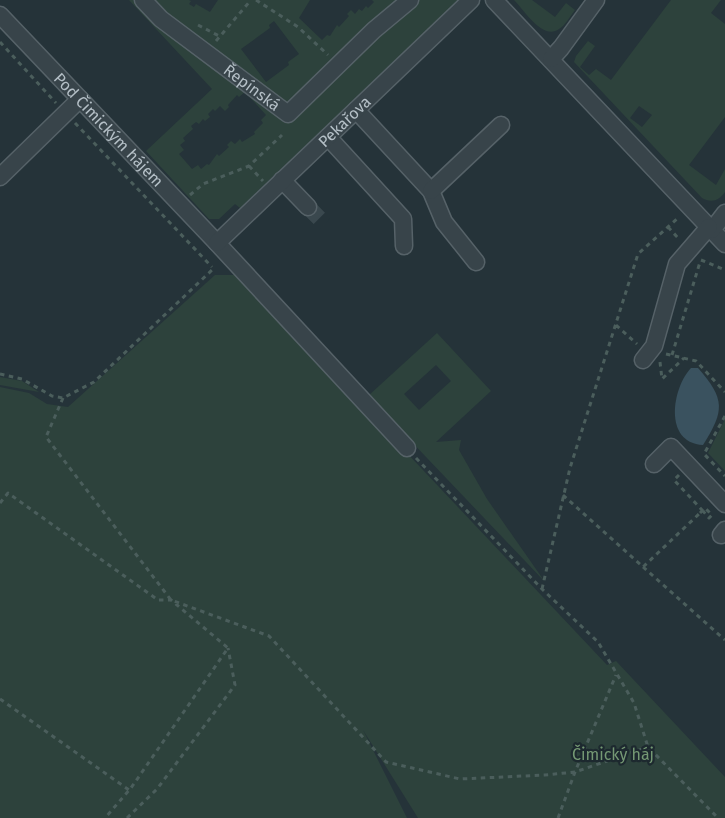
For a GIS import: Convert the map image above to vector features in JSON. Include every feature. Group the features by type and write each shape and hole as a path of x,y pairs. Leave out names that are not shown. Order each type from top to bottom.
{"street":[{"name":"Řepínská","path":"143,0 161,19 288,114 374,30 410,0"},
{"name":"Pekařova","path":"217,243 274,182 327,137 471,0"},
{"path":"494,0 725,244"},
{"path":"551,59 596,0"},
{"name":"Pod Čimickým hájem","path":"0,15 217,243 407,448"},
{"path":"0,177 80,99"},
{"path":"356,110 431,191 444,222 476,262"},
{"path":"431,191 501,125"},
{"path":"327,137 403,219 404,246"},
{"path":"274,182 308,207"},
{"path":"651,354 677,264 725,213"},
{"path":"654,464 671,447 725,504"}],"path":[{"path":"207,55 219,36 251,0"},
{"path":"256,0 298,27 338,64"},
{"path":"0,42 212,267 212,270 94,382 63,398 52,396 22,379 0,374"},
{"name":"Řepínská","path":"187,199 203,184 249,166 282,135"},
{"path":"249,166 274,182"},
{"path":"542,589 563,495 639,254 690,207"},
{"path":"672,355 701,260"},
{"path":"616,325 634,343 651,354 672,355 696,362 725,392"},
{"path":"651,354 662,379 684,358"},
{"path":"63,398 46,437 171,600 228,648 235,686 157,789 127,818"},
{"path":"725,416 704,454 725,476"},
{"path":"407,448 542,589 597,642 634,703 648,747 718,818"},
{"path":"0,502 8,493 158,600 171,600 269,636 386,762 460,779 575,772 648,747"},
{"path":"563,495 725,640"},
{"path":"643,567 701,512"},
{"path":"105,818 129,790 228,648"},
{"path":"558,818 617,674"},
{"path":"0,699 129,790"}],"green space":[{"path":"129,0 189,0 191,1 189,4 194,7 196,4 210,12 218,0 310,0 299,18 322,40 327,35 330,36 337,25 339,27 349,16 347,14 351,10 355,14 359,9 362,11 374,2 372,0 458,0 240,208 235,204 219,219 209,219 146,151 212,89","holes":["274,21 299,54 288,62 289,65 266,82 241,49 270,28 269,25","245,92 266,115 261,120 263,123 254,132 255,134 242,142 240,139 235,144 231,141 227,145 229,147 219,156 217,154 209,165 201,169 198,165 192,169 179,154 184,150 180,145 185,141 183,138 193,129 191,126 196,122 199,124 203,119 205,121 210,117 208,114 213,109 215,111 220,106 225,111 237,95 239,97"]},
{"path":"514,0 532,0 555,17 566,3 575,10 566,23 553,32 540,28"},
{"path":"671,0 721,0 711,13 725,24 725,117 689,165 716,185 725,169 723,195 715,200 702,198 574,62 588,41 595,46 580,67 589,75 596,69 611,80","holes":["639,106 652,115 642,127 630,118"]},
{"name":"Čimický háj","path":"215,275 239,275 607,665 616,661 725,777 725,818 418,818 363,730 407,818 0,818 0,387 29,393 47,404 68,407"},
{"path":"437,333 491,391 436,442 461,440 459,450 487,499 545,582 368,396","holes":["436,365 451,381 419,410 404,394"]},
{"path":"0,377 22,381 39,392 0,385"},
{"path":"725,419 725,471 708,453"}],"water":[{"path":"691,368 698,368 707,379 719,405 715,423 703,445 690,442 682,435 675,413 679,388"}],"tunnel":[{"path":"308,207 325,224"}]}
